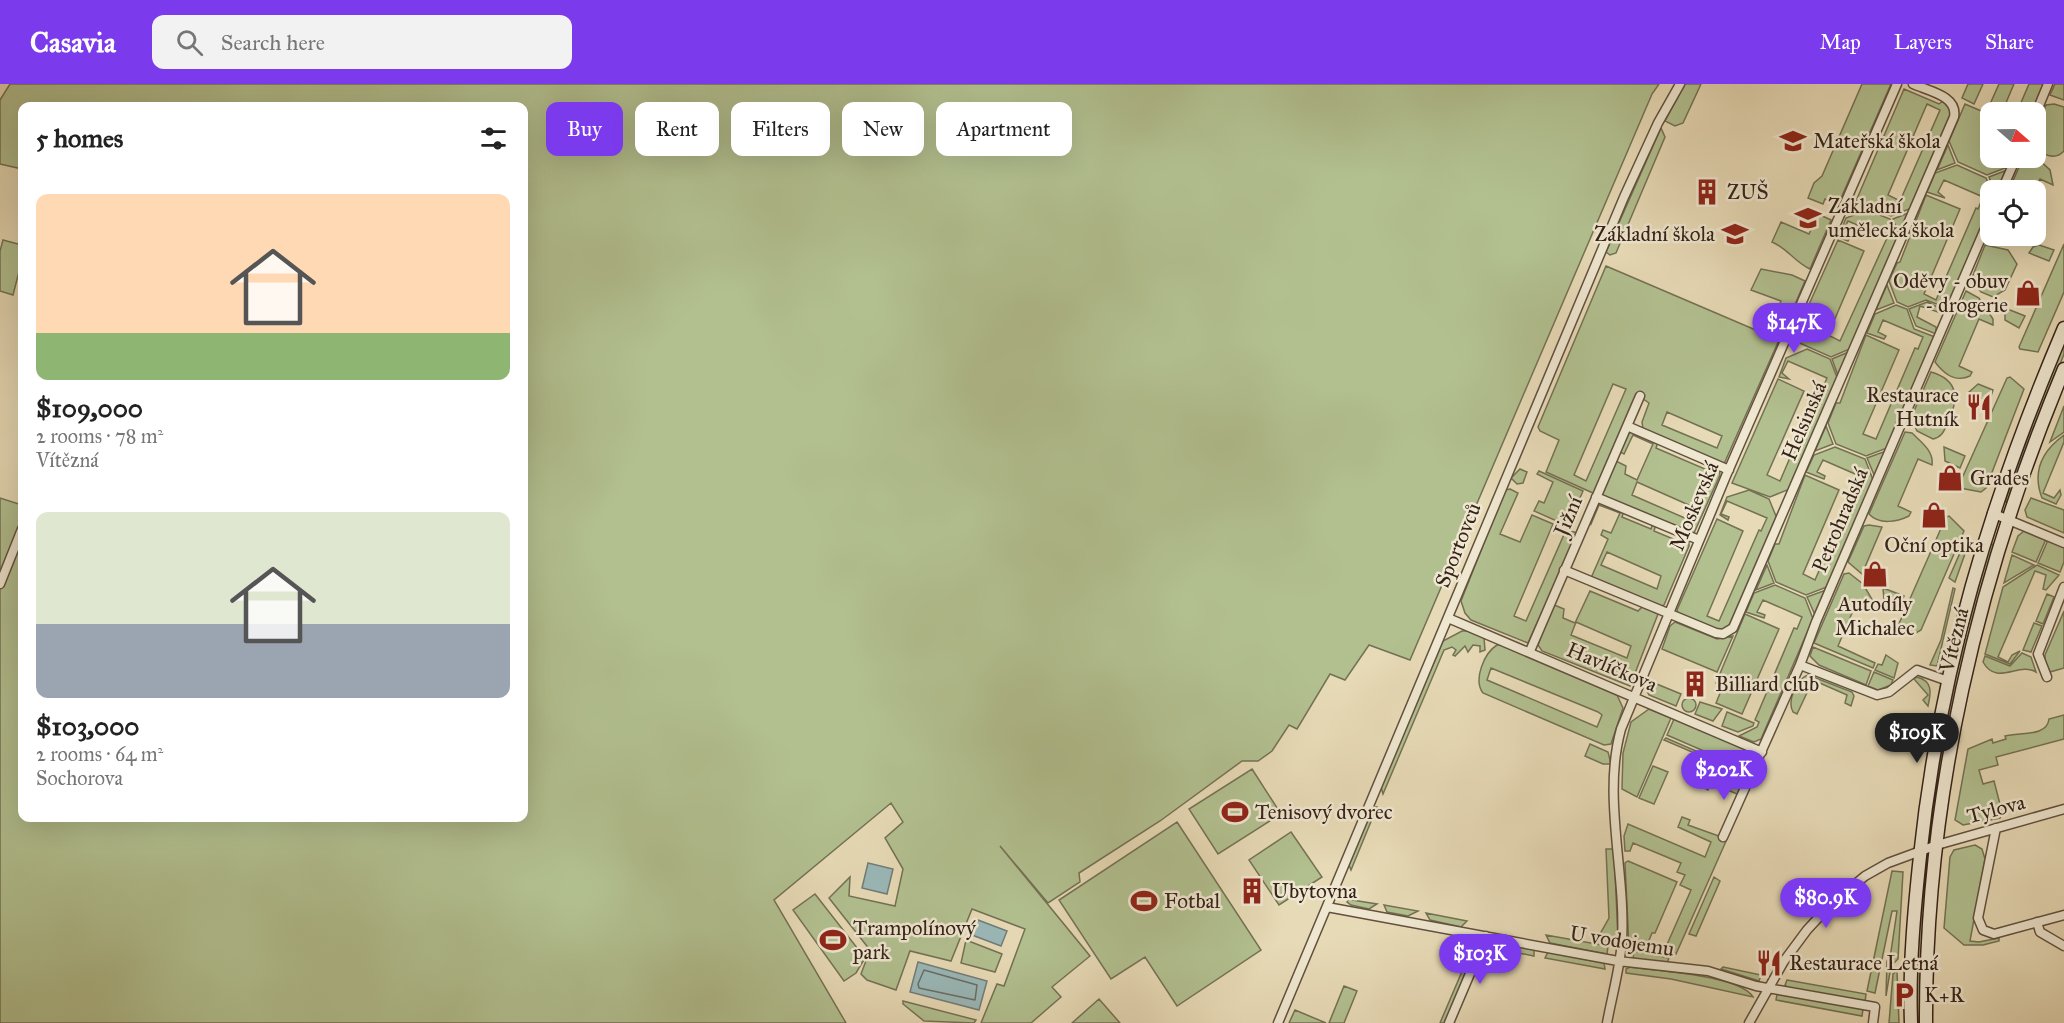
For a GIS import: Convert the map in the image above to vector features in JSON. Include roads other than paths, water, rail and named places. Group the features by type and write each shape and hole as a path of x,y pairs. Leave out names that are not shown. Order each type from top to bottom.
{"main road":[{"name":"Vítězná","path":"1911,1023 1910,963 1920,853 1932,764 1948,681 1992,513 2015,448 2064,328"},
{"name":"Vítězná","path":"1926,1023 1929,930 1937,844 1963,687 1987,587 2008,519 2064,369"}],"street":[{"name":"Sportovců","path":"1278,1023 1624,197 1658,123 1680,84"},
{"name":"Moskevská","path":"1606,1023 1622,940 1616,751 1633,696 1897,84"},
{"name":"Helsinská","path":"1668,614 1720,634 1730,631 1735,625 1954,117 1955,109 1951,101 1913,84"},
{"path":"2041,102 2048,84"},
{"name":"Petrohradská","path":"1723,837 1800,665 1816,622 1980,240"},
{"name":"Jižní","path":"1530,651 1640,396"},
{"path":"1627,426 1729,470"},
{"path":"1596,496 1699,540"},
{"path":"1992,513 2064,543"},
{"path":"0,584 18,539"},
{"path":"1564,570 1668,614"},
{"path":"2048,677 2038,654 2064,587"},
{"name":"Havlíčkova","path":"1448,618 1530,651 1762,752"},
{"name":"Vítězná","path":"1800,665 1877,695 1889,692 1915,671 1926,671 1934,678 1948,681"},
{"name":"Tylova","path":"1937,844 2064,809"},
{"path":"1995,828 1978,923 1983,930 1994,934 2064,915"},
{"path":"1749,1023 1767,988 1796,945 1839,897 1872,871 1937,844"},
{"name":"U vodojemu","path":"1327,907 1618,961 1700,969 1767,988 1875,1007 1873,1023"},
{"path":"2037,922 2040,932 2064,946"},
{"path":"1449,1023 1486,936"}],"water":[{"path":"868,863 893,869 887,894 862,888"},
{"path":"978,920 1007,931 1001,946 972,935"},
{"path":"918,962 987,981 979,1010 910,992"}],"place":[{"name":"Mateřská škola","path":"1793,141"},
{"name":"ZUŠ","path":"1707,192"},
{"name":"Základní umělecká škola","path":"1808,218"},
{"name":"Základní škola","path":"1735,234"},
{"name":"Oděvy - obuv - drogerie","path":"2028,293"},
{"name":"Restaurace Hutník","path":"1979,407"},
{"name":"Grades","path":"1950,478"},
{"name":"Oční optika","path":"1934,515"},
{"name":"Autodíly Michalec","path":"1875,574"},
{"name":"Billiard club","path":"1695,684"},
{"name":"Tenisový dvorec","path":"1235,812"},
{"name":"Ubytovna","path":"1252,891"},
{"name":"Fotbal","path":"1144,901"},
{"name":"Trampolínový park","path":"833,940"},
{"name":"Restaurace Letná","path":"1769,963"},
{"name":"K+R","path":"1904,995"}]}
